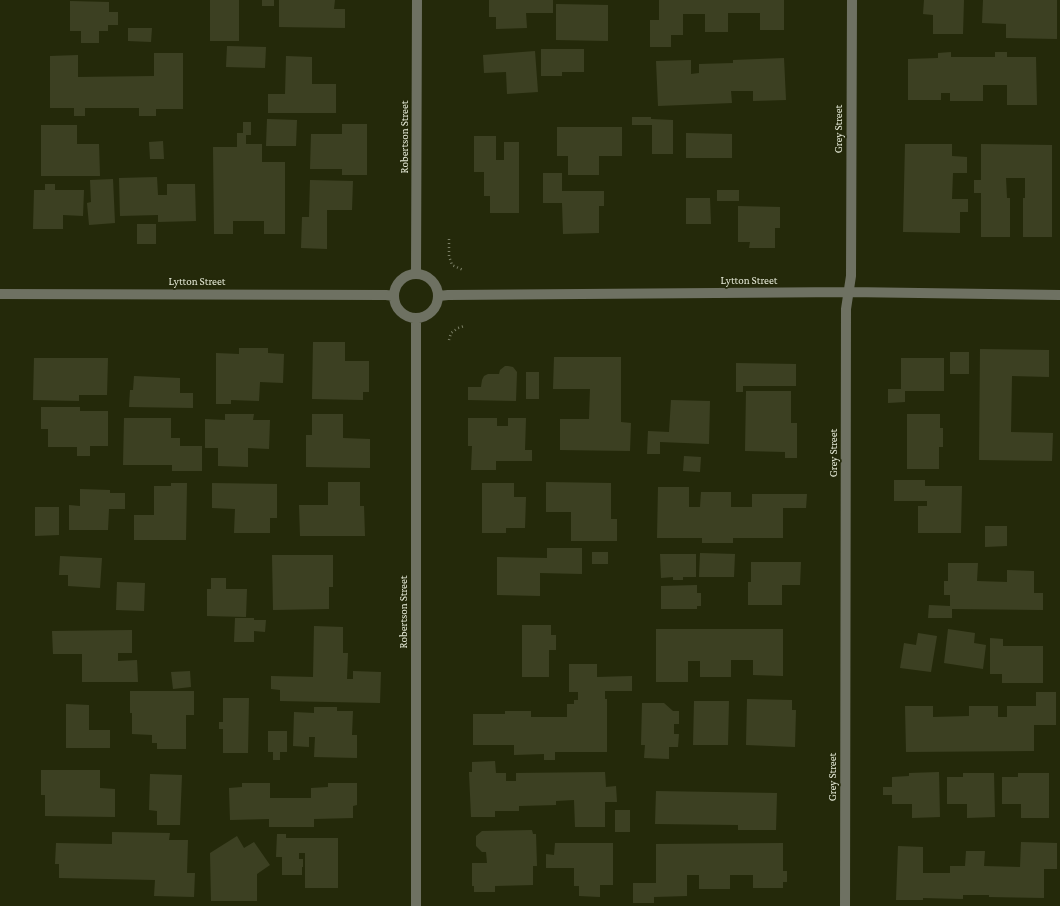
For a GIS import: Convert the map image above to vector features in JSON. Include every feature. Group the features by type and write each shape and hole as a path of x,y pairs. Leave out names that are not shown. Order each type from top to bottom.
{"street":[{"name":"Robertson Street","path":"416,274 417,0"},
{"name":"Grey Street","path":"845,906 846,308 851,276 852,0"},
{"path":"410,274 424,274 430,278 435,283 439,296 438,303 430,314 424,317 416,318 403,314 398,309 394,296 398,283 410,274"},
{"name":"Lytton Street","path":"439,296 849,292 1060,295"},
{"name":"Lytton Street","path":"0,294 394,296"},
{"name":"Robertson Street","path":"416,318 416,906"}],"path":[{"path":"449,239 449,256 452,265 463,270"},
{"path":"449,340 451,333 464,326"}],"building":[{"path":"210,0 239,0 239,41 210,41"},
{"path":"262,0 274,0 274,6 262,6"},
{"path":"279,0 335,0 334,9 345,9 345,28 279,27"},
{"path":"489,0 553,0 553,13 526,13 527,28 496,29 496,17 489,17"},
{"path":"659,0 784,0 784,30 760,30 760,13 728,13 728,32 705,32 705,14 683,14 683,35 671,35 671,47 650,47 650,20 659,20"},
{"path":"924,0 964,0 963,34 933,34 933,15 923,14"},
{"path":"983,0 1057,0 1057,39 1006,38 1006,24 982,23"},
{"path":"70,1 109,2 109,12 118,12 118,25 108,25 108,31 99,31 99,43 81,43 81,31 70,31"},
{"path":"556,4 608,5 608,41 556,40"},
{"path":"128,28 152,28 151,42 128,41"},
{"path":"227,46 266,47 265,68 226,67"},
{"path":"541,49 584,49 584,72 562,72 562,76 541,76"},
{"path":"535,51 538,92 507,94 506,72 484,73 483,55"},
{"path":"951,52 951,57 995,57 995,52 1007,52 1007,57 1036,57 1037,105 1007,105 1007,85 983,85 983,101 950,101 950,93 941,93 941,100 908,100 908,59 938,58 938,53"},
{"path":"154,53 183,53 183,109 156,109 156,116 139,116 139,108 85,108 85,116 74,116 74,108 50,108 50,56 78,55 78,77 154,76"},
{"path":"286,56 312,57 312,84 336,84 336,113 268,113 268,94 285,94"},
{"path":"784,58 786,100 753,101 753,91 731,91 732,103 658,106 656,61 691,60 691,74 699,73 699,64 733,63 733,60"},
{"path":"632,117 651,117 651,119 673,120 673,154 652,154 652,125 632,125"},
{"path":"267,119 297,120 296,146 266,146"},
{"path":"243,122 251,122 251,135 246,135 246,144 262,144 262,162 285,162 285,234 264,234 264,221 233,221 233,234 214,234 213,147 237,147 237,133 243,133"},
{"path":"342,124 367,124 367,175 342,175 342,169 310,169 311,134 342,134"},
{"path":"41,125 77,125 77,144 99,144 100,176 41,176"},
{"path":"557,127 622,127 622,156 599,156 599,175 568,175 568,156 557,156"},
{"path":"686,133 732,134 732,158 686,158"},
{"path":"474,136 496,136 496,160 504,160 504,142 519,142 519,213 490,213 490,196 484,196 484,172 474,172"},
{"path":"163,141 164,159 150,159 149,142"},
{"path":"905,144 952,144 952,156 967,157 967,173 953,173 952,199 968,199 968,212 960,212 960,233 903,232"},
{"path":"981,144 1052,145 1052,237 1023,237 1023,198 1025,198 1025,178 1006,178 1007,198 1010,198 1010,237 981,237 981,193 974,193 974,180 981,180"},
{"path":"543,173 562,173 562,191 604,191 604,206 599,206 599,233 563,234 562,203 543,203"},
{"path":"157,177 158,195 167,195 167,184 195,184 196,221 158,222 158,215 120,216 119,178"},
{"path":"113,179 115,223 89,225 87,203 91,202 90,180"},
{"path":"310,180 353,181 352,210 327,210 327,249 301,248 302,217 309,217"},
{"path":"45,184 55,184 55,190 84,190 83,216 63,215 63,229 33,229 34,190 45,190"},
{"path":"717,190 739,190 739,201 717,201"},
{"path":"686,198 710,198 711,224 686,224"},
{"path":"738,206 780,207 780,228 775,228 775,248 749,248 750,242 738,242"},
{"path":"137,224 156,224 156,244 137,244"},
{"path":"313,342 345,342 345,361 369,361 369,392 363,392 363,400 312,399"},
{"path":"239,348 268,348 268,353 284,354 283,383 260,382 259,401 231,400 231,404 216,404 216,353 239,354"},
{"path":"980,349 1049,350 1049,377 1012,376 1011,432 1053,433 1052,461 979,460"},
{"path":"950,352 969,352 969,374 950,374"},
{"path":"554,357 621,357 621,422 631,423 630,451 560,450 560,419 589,419 590,389 553,389"},
{"path":"34,358 108,358 107,395 79,395 79,401 33,400"},
{"path":"901,358 944,358 944,391 905,391 905,402 888,403 888,389 901,389"},
{"path":"736,363 796,364 796,386 743,386 743,392 736,392"},
{"path":"505,366 513,367 517,372 516,401 468,400 468,387 481,387 484,376 488,374 499,374 500,370"},
{"path":"526,372 539,372 539,399 526,399"},
{"path":"134,376 180,378 180,393 193,393 193,408 129,407 130,390 133,390"},
{"path":"746,391 791,391 791,423 797,423 797,458 785,458 785,452 745,451"},
{"path":"671,400 710,401 709,444 660,442 660,454 647,454 648,431 669,432"},
{"path":"41,407 80,407 80,411 108,411 108,446 90,446 90,456 77,456 77,447 48,447 48,429 41,429"},
{"path":"225,414 254,414 253,420 270,420 269,449 248,448 248,467 218,466 218,448 205,448 205,419 225,420"},
{"path":"312,414 343,414 343,438 370,439 370,468 306,467 306,435 312,435"},
{"path":"907,414 940,414 940,428 943,428 943,447 939,447 939,469 907,469"},
{"path":"124,418 171,418 171,438 180,438 180,446 202,446 202,471 172,471 172,465 123,465"},
{"path":"468,418 497,418 497,426 508,426 508,418 526,418 525,450 532,450 532,461 496,461 496,470 471,470 472,446 468,446"},
{"path":"684,456 701,457 700,472 683,471"},
{"path":"894,480 925,480 925,486 962,486 961,533 918,533 918,506 927,506 927,501 894,501"},
{"path":"328,482 360,482 360,506 364,506 365,536 300,536 299,505 328,505"},
{"path":"546,482 611,483 611,519 617,519 617,541 571,541 571,512 546,512"},
{"path":"171,483 187,483 186,540 134,540 134,515 154,515 154,486 171,486"},
{"path":"212,483 277,484 277,518 270,518 270,533 234,533 235,509 212,508"},
{"path":"482,483 514,483 514,497 526,497 525,528 506,528 506,533 482,533"},
{"path":"658,487 689,487 689,507 700,507 701,492 731,492 731,507 752,507 752,494 807,494 806,508 783,508 783,538 733,538 733,543 702,543 702,538 657,538"},
{"path":"80,489 110,490 110,493 125,493 125,509 109,509 108,530 69,530 69,505 80,506"},
{"path":"35,507 59,507 59,535 35,536"},
{"path":"985,526 1007,526 1007,546 985,547"},
{"path":"547,548 582,548 582,574 540,573 540,596 497,595 497,557 547,558"},
{"path":"592,552 608,552 608,564 592,564"},
{"path":"700,553 735,554 734,577 699,577"},
{"path":"660,554 696,554 696,577 683,577 683,580 673,580 673,577 661,578"},
{"path":"272,555 333,555 333,587 329,587 329,609 273,610"},
{"path":"60,556 102,558 100,588 68,586 68,575 59,575"},
{"path":"751,562 801,562 800,585 782,585 782,605 748,605 748,582 751,582"},
{"path":"948,563 978,563 977,581 1007,582 1007,570 1034,571 1034,593 1043,593 1043,610 952,609 952,618 928,618 929,605 950,606 950,595 944,595 944,581 948,581"},
{"path":"211,578 226,578 226,589 247,589 246,617 207,616 207,589 211,589"},
{"path":"117,582 145,583 144,611 116,610"},
{"path":"697,585 697,593 701,593 701,606 697,606 697,609 661,609 661,586"},
{"path":"235,618 254,618 254,620 266,620 265,632 254,631 254,642 234,642"},
{"path":"522,625 551,625 551,635 556,635 556,650 549,650 549,677 522,677"},
{"path":"314,626 343,627 343,653 348,653 347,679 353,679 353,671 381,672 380,703 280,701 280,690 271,689 271,676 313,677"},
{"path":"656,629 783,629 783,676 753,675 753,660 731,660 731,677 700,677 700,661 688,661 688,682 656,682"},
{"path":"948,629 975,633 974,643 986,645 983,669 944,663"},
{"path":"132,630 132,653 118,653 118,661 137,660 138,682 82,682 82,654 53,654 52,631"},
{"path":"918,633 937,636 931,672 900,668 904,643 916,645"},
{"path":"990,638 1003,639 1003,646 1043,646 1043,683 1002,683 1002,674 990,674"},
{"path":"569,664 597,664 597,677 632,676 632,691 605,691 605,699 607,699 607,752 555,752 555,760 544,760 544,754 514,755 514,745 473,745 473,714 505,714 505,711 531,711 531,717 567,717 567,704 574,704 574,700 578,700 578,692 569,692"},
{"path":"190,671 191,687 173,689 171,672"},
{"path":"130,691 194,691 194,715 186,715 186,749 157,749 157,743 152,743 152,735 132,734"},
{"path":"1036,692 1056,692 1056,725 1034,725 1034,751 906,752 905,706 933,706 933,717 969,716 969,706 998,706 998,717 1007,717 1007,706 1036,706"},
{"path":"223,698 249,698 248,753 223,753 223,729 219,729 219,722 223,722"},
{"path":"747,699 792,700 792,710 796,710 795,747 746,745"},
{"path":"694,701 729,701 728,745 693,745"},
{"path":"642,703 664,703 673,711 679,711 679,724 674,724 674,734 679,734 678,747 669,747 669,759 644,758 645,745 641,745"},
{"path":"66,704 89,705 89,730 110,730 110,748 66,748"},
{"path":"314,707 337,707 337,711 353,711 352,735 357,735 357,758 314,757 315,737 309,737 309,747 293,746 294,712 314,713"},
{"path":"268,731 287,731 287,752 280,752 280,760 273,760 273,752 268,752"},
{"path":"495,761 496,773 506,773 506,781 516,781 516,773 605,772 606,787 616,786 617,802 605,802 605,827 575,827 574,800 556,801 556,805 519,806 519,811 495,811 495,817 471,817 469,772 472,772 472,762"},
{"path":"41,770 100,770 100,788 115,789 115,817 45,816 45,795 41,795"},
{"path":"939,772 940,817 912,818 912,804 892,804 892,795 883,795 883,787 892,787 892,777 909,776 909,773"},
{"path":"963,773 994,773 995,817 967,818 967,804 947,804 947,777 963,777"},
{"path":"1018,773 1049,773 1049,818 1021,818 1021,804 1002,804 1002,777 1018,777"},
{"path":"150,774 182,775 180,825 157,825 157,811 149,810"},
{"path":"242,783 270,783 270,798 311,798 311,788 328,787 328,783 357,783 357,805 353,806 353,818 314,819 314,827 269,827 269,819 230,820 229,788 242,787"},
{"path":"656,791 777,793 776,830 738,830 738,825 655,824"},
{"path":"615,810 630,810 630,832 615,832"},
{"path":"532,830 533,834 536,834 537,866 533,866 533,885 495,886 495,892 474,892 474,886 472,886 472,863 487,863 486,852 482,852 476,846 476,836 482,831"},
{"path":"112,832 170,833 169,840 188,840 187,873 195,873 194,897 154,896 155,880 59,878 59,864 55,864 56,843 112,844"},
{"path":"277,834 286,834 286,838 338,838 338,888 305,888 305,853 299,853 299,859 303,859 302,875 282,875 282,857 276,857"},
{"path":"237,836 244,848 254,842 270,865 257,874 257,901 211,901 210,853"},
{"path":"1021,842 1057,843 1057,869 1044,869 1044,898 963,895 963,899 923,898 923,900 896,900 898,846 923,847 923,873 950,873 950,866 965,866 966,851 985,851 984,866 1020,867"},
{"path":"555,843 613,843 613,885 600,885 600,897 579,896 579,886 574,886 574,868 546,868 546,854 554,855"},
{"path":"783,843 783,871 787,871 787,882 783,882 783,888 753,888 753,875 730,875 730,889 699,889 699,875 687,875 687,896 654,897 654,903 633,903 633,883 656,883 656,844"}]}
